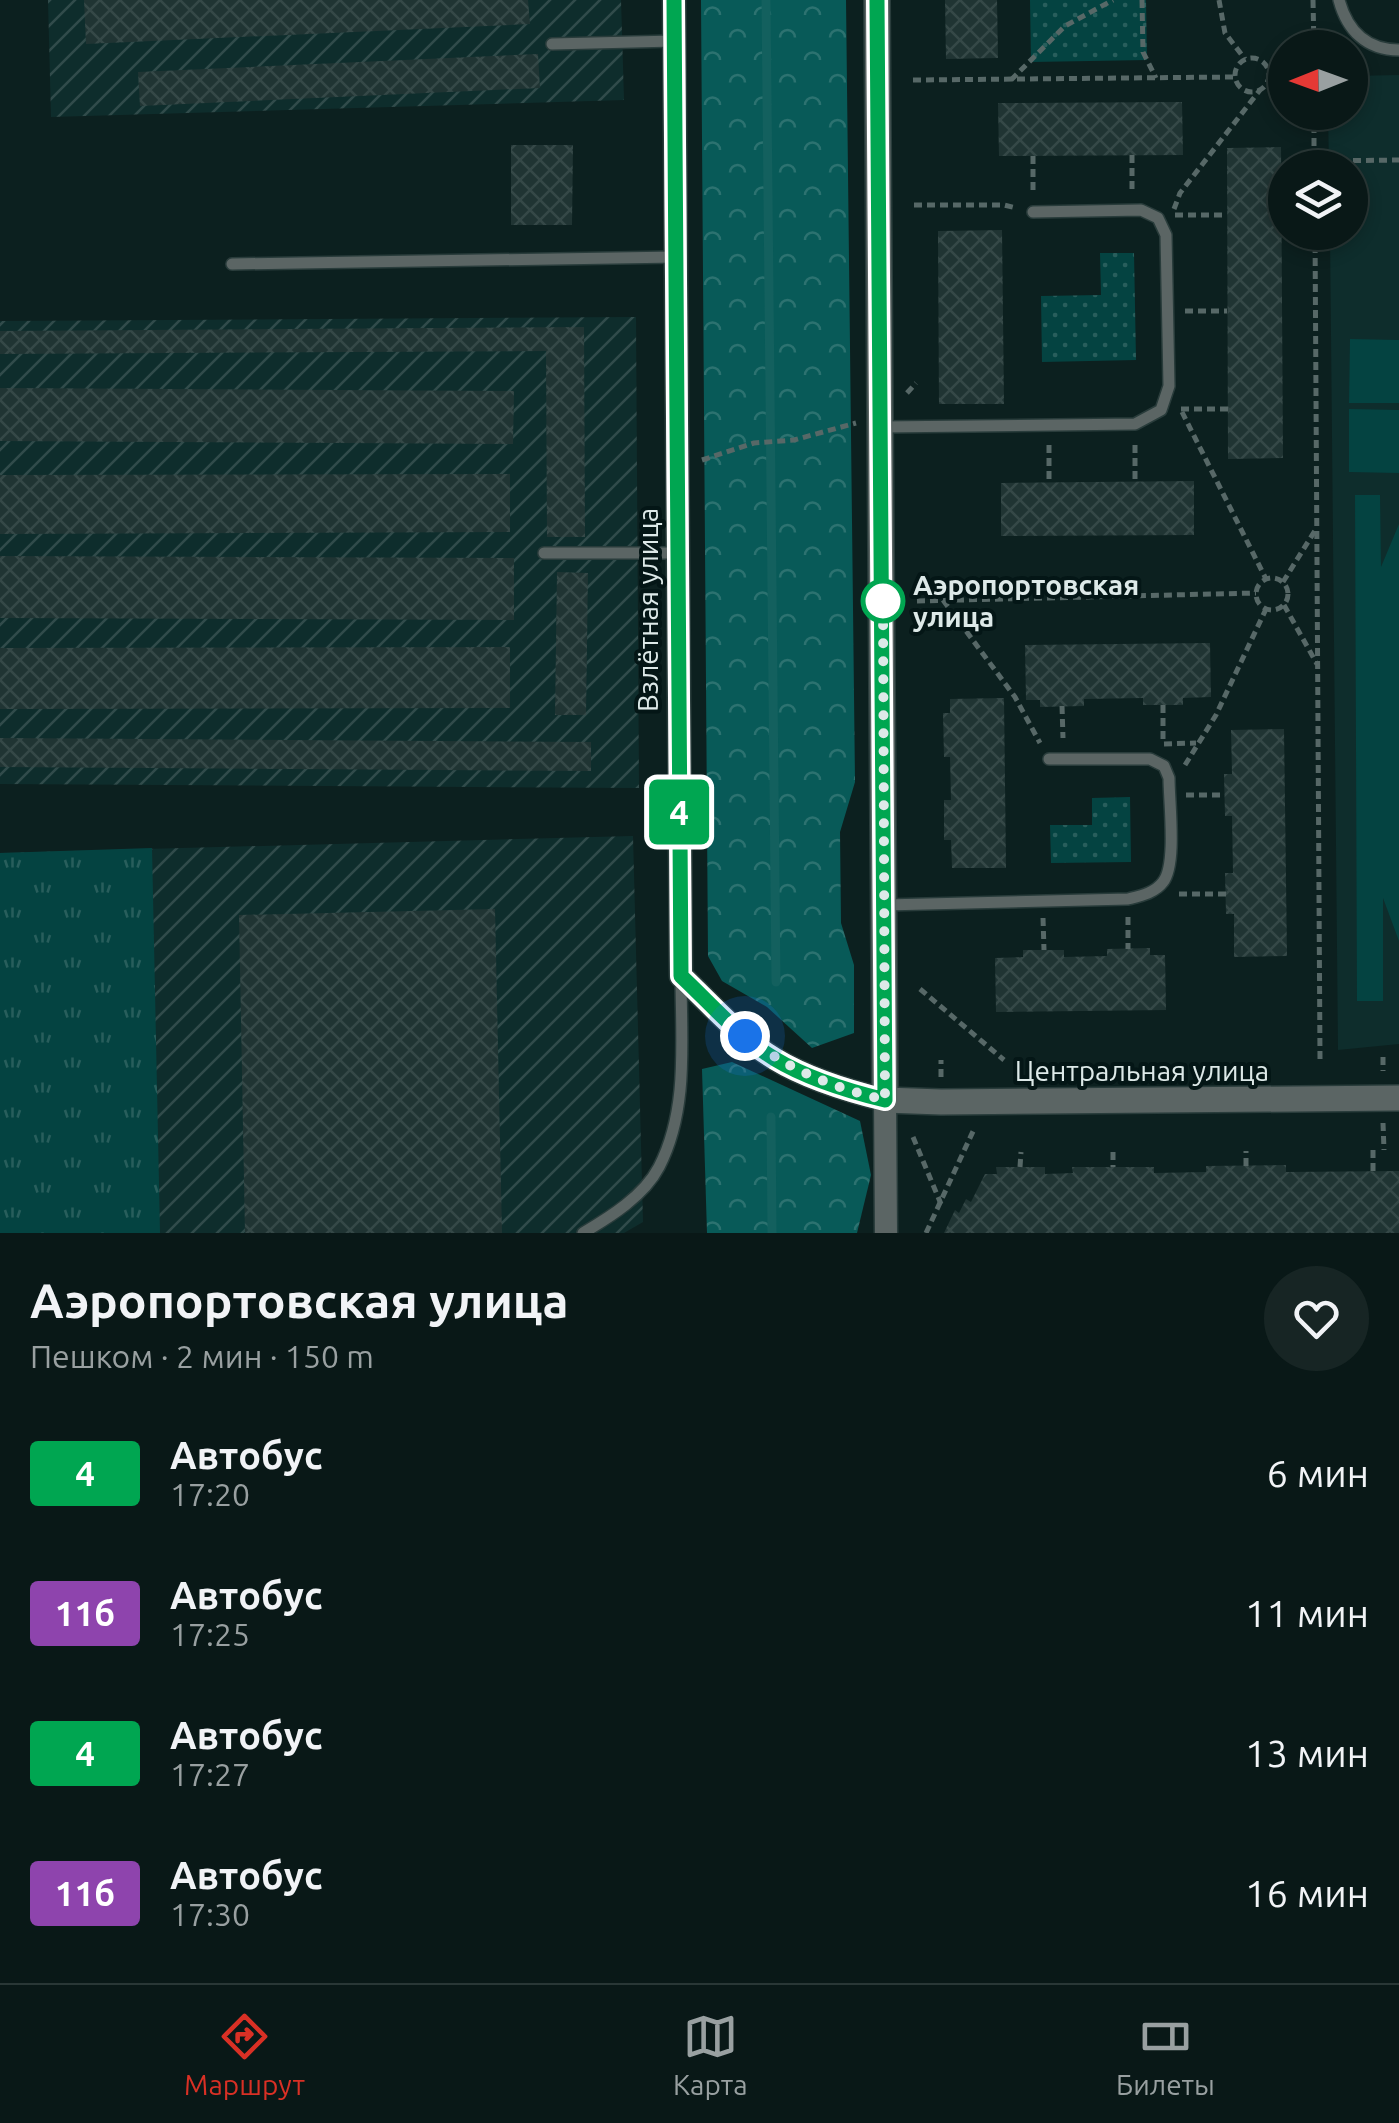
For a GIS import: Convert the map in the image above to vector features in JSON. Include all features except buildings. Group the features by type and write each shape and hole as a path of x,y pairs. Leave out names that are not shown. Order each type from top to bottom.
{"street":[{"name":"Взлётная улица","path":"674,0 681,976"},
{"path":"877,0 872,424 885,905 886,1233"},
{"path":"681,976 775,1060 847,1091 885,1100"},
{"name":"Центральная улица","path":"885,1100 1391,1106"}],"lane":[{"path":"1339,0 1344,19 1356,34 1371,45 1399,50"},
{"path":"552,44 674,40"},
{"path":"872,424 1135,424 1162,410 1169,386 1168,311 1166,234 1158,218 1141,210 1033,212"},
{"path":"232,264 676,257"},
{"path":"544,554 676,553"},
{"path":"885,905 1128,899 1148,894 1165,881 1170,862 1169,778 1164,766 1150,759 1049,759"},
{"path":"583,1233 618,1213 658,1169 682,1097 681,976"}],"path":[{"path":"1010,80 1065,26 1112,0"},
{"path":"1142,0 1142,52 1156,78"},
{"path":"1219,0 1226,32 1245,59"},
{"path":"1314,0 1314,29"},
{"path":"1260,90 1248,92 1238,86 1234,77 1237,67 1245,59 1257,58 1268,67"},
{"path":"913,80 1234,77"},
{"path":"1227,214 1172,215 1180,194 1268,83"},
{"path":"1132,155 1132,210"},
{"path":"914,205 1004,204 1033,212 1033,156"},
{"path":"1368,161 1399,160"},
{"path":"1315,250 1320,1059"},
{"path":"1168,311 1227,311"},
{"path":"1228,409 1180,410 1266,579"},
{"path":"699,461 754,442 794,440 872,424"},
{"path":"1135,424 1136,482"},
{"path":"1049,425 1049,482"},
{"path":"1283,582 1317,527"},
{"path":"1275,578 1283,582 1288,598 1284,605 1276,610 1266,609 1256,593 1259,584 1275,578"},
{"path":"918,600 1256,593"},
{"path":"943,600 1014,697 1049,759"},
{"path":"1284,605 1318,666"},
{"path":"1224,795 1169,796 1196,743 1216,715 1266,609"},
{"path":"1163,705 1164,766"},
{"path":"1062,706 1063,759"},
{"path":"1163,744 1196,743"},
{"path":"1148,894 1226,894"},
{"path":"1128,899 1128,949"},
{"path":"1043,901 1044,950"},
{"path":"920,989 1004,1060"},
{"path":"1384,1150 1391,1106"},
{"path":"940,1233 928,1230 975,1133 975,1122"},
{"path":"910,1132 940,1204"},
{"path":"1373,1171 1374,1150"},
{"path":"1246,1151 1246,1166"},
{"path":"1020,1152 1020,1167"},
{"path":"1113,1152 1113,1167"}],"shaded area":[{"path":"48,0 621,0 624,100 51,117"},
{"path":"1399,75 1399,1044 1338,1050 1330,250 1368,250 1368,150 1329,150 1328,130 1368,130 1368,76"},
{"path":"636,317 639,788 0,784 0,321"},
{"path":"633,836 643,1222 624,1233 0,1233 0,853"}],"green space":[{"path":"701,0 846,0 855,782 840,832 841,923 854,965 854,1033 812,1048 767,1007 722,981 708,956"},
{"path":"1030,0 1146,0 1147,60 1031,62"},
{"path":"1100,253 1134,253 1136,360 1042,362 1041,296 1101,295"},
{"path":"1350,339 1399,340 1399,403 1349,403"},
{"path":"1349,409 1399,410 1399,473 1349,472"},
{"path":"1355,495 1380,495 1381,567 1399,524 1399,941 1383,898 1383,1001 1357,1001"},
{"path":"1130,797 1131,862 1051,863 1050,825 1092,825 1092,798"},
{"path":"152,848 160,1233 0,1233 0,853"},
{"path":"732,1062 860,1121 871,1175 857,1233 707,1233 702,1069"}],"waterway":[{"path":"766,0 776,982"},
{"path":"771,1117 772,1233"}],"bus line":[{"name":"4","path":"674,0 681,976 775,1060 847,1091 885,1100 877,0"}],"place":[{"name":"Аэропортовская улица","path":"883,601"}],"route":[{"path":"745,1036 775,1060 847,1091 885,1100 883,601"}]}
